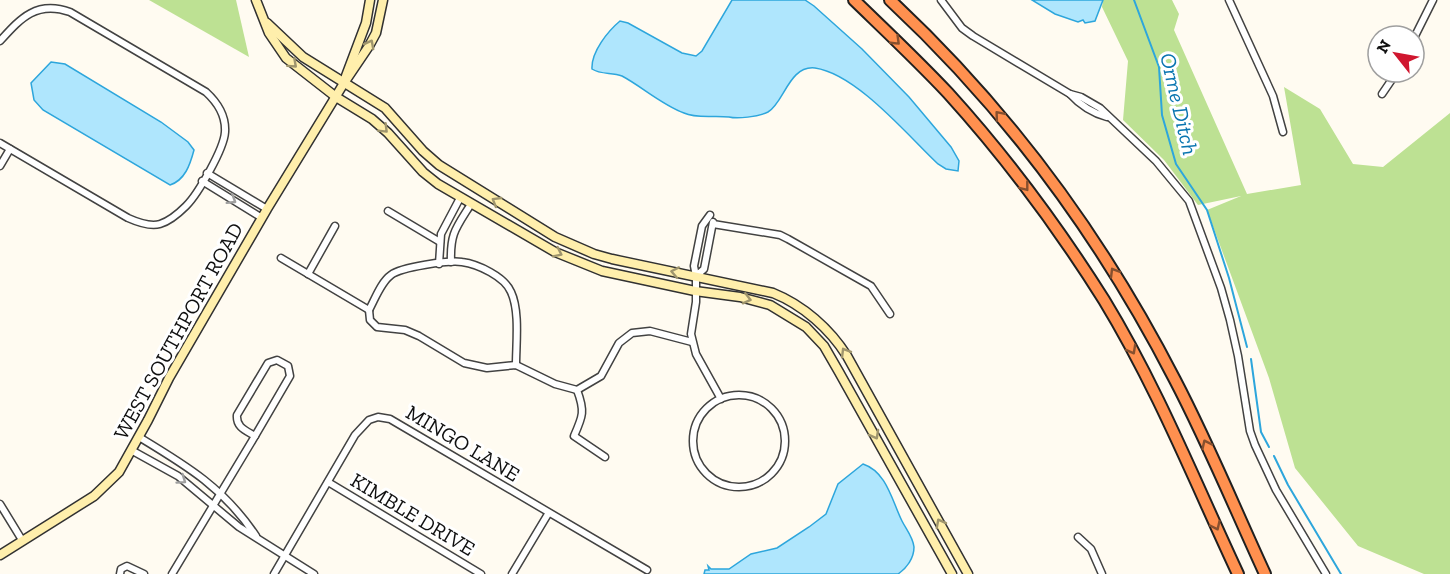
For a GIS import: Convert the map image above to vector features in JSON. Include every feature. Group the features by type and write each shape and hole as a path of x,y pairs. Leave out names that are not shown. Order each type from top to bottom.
{"highway":[{"path":"853,0 931,75 973,122 1030,194 1084,270 1147,379 1238,574"},
{"path":"890,0 943,52 999,115 1056,187 1100,250 1138,312 1176,382 1265,574"}],"street":[{"path":"256,0 273,41 286,58 336,97 372,119 388,133 423,172 460,198 570,258 610,273 695,291 740,297 770,305 806,327 820,342 840,372 952,574"},
{"name":"WEST SOUTHPORT ROAD","path":"344,83 362,35 370,0"},
{"name":"WEST SOUTHPORT ROAD","path":"0,555 94,496 113,479 262,218 344,83 362,59 376,33 383,0"},
{"path":"941,0 962,28 973,36 1070,94 1077,103 1108,117 1147,151 1181,191 1194,213 1221,288 1234,338 1250,431 1255,445 1276,490 1326,574"},
{"path":"1229,0 1273,96 1283,132"},
{"path":"1421,24 1433,0"},
{"path":"0,42 18,22 29,14 49,8 72,13 204,91 217,104 224,117 224,140 202,182 187,205 173,217 154,225 138,222 0,143"},
{"path":"263,20 303,57 385,108 423,151 439,165 555,237 594,254 612,259 757,289 789,299 815,319 838,342 968,574"},
{"path":"1382,94 1389,84"},
{"path":"0,166 10,149"},
{"path":"207,173 267,210"},
{"path":"202,182 262,218"},
{"path":"439,264 441,234 460,198"},
{"path":"451,262 450,242 471,204"},
{"path":"388,211 440,242"},
{"path":"696,276 704,269 713,224 711,215 702,226 694,266 696,302 691,330 696,354 721,399"},
{"path":"713,224 780,235 871,286 890,314"},
{"path":"308,273 334,226"},
{"path":"281,258 369,310"},
{"path":"516,365 515,303 511,290 502,281 476,266 461,261 392,273 386,279 369,310 370,320 377,327 405,330 420,336 464,363 487,368 516,365 555,384 577,390 601,376 619,343 632,333 650,331 692,342"},
{"path":"172,574 255,436 290,376 288,366 279,361 268,363 237,415 238,424 255,436"},
{"path":"577,390 583,405 583,417 574,436 605,457"},
{"path":"739,395 758,399 774,411 780,420 785,440 783,456 773,472 759,483 736,488 724,485 708,475 697,460 693,436 696,424 702,414 721,399 739,395"},
{"name":"MINGO LANE","path":"274,574 360,429 369,420 378,417 390,419 646,570"},
{"path":"139,437 194,471 246,521 256,536"},
{"path":"131,450 177,476 239,527 314,574"},
{"name":"KIMBLE DRIVE","path":"328,482 482,574"},
{"path":"0,504 22,540"},
{"path":"512,574 548,514"},
{"path":"1078,537 1091,549 1102,574"},
{"path":"120,574 127,566 144,574"}],"green space":[{"path":"149,0 236,0 249,57"},
{"path":"1103,0 1172,0 1179,14 1174,30 1247,194 1301,185 1284,87 1320,109 1353,164 1383,167 1450,113 1450,574 1424,574 1358,546 1295,468 1269,378 1207,210 1241,196 1198,205 1164,160 1123,120 1128,61 1102,7"}],"water":[{"path":"732,0 805,0 814,6 862,49 909,97 951,147 959,161 958,171 946,169 938,164 865,94 831,73 815,68 799,72 768,112 737,118 689,115 676,110 622,76 592,69 597,49 610,30 620,21 628,23 682,53 696,56 702,51"},
{"path":"1032,0 1103,0 1095,21 1085,23 1083,20 1078,22 1055,14"},
{"path":"51,62 65,64 161,122 188,142 194,150 189,166 180,180 170,185 43,110 34,100 31,83"},
{"path":"863,464 878,473 883,480 912,540 914,551 911,559 898,574 704,574 705,570 709,570 708,566 711,569 729,569 751,554 777,548 809,527 826,514 838,484"}],"waterway":[{"name":"Orme Ditch","path":"1134,0 1159,67 1162,115 1176,164 1207,210 1229,278 1247,347"},
{"name":"Orme Ditch","path":"1251,359 1261,432 1269,447"},
{"name":"Orme Ditch","path":"1274,456 1288,485 1341,574"}]}
